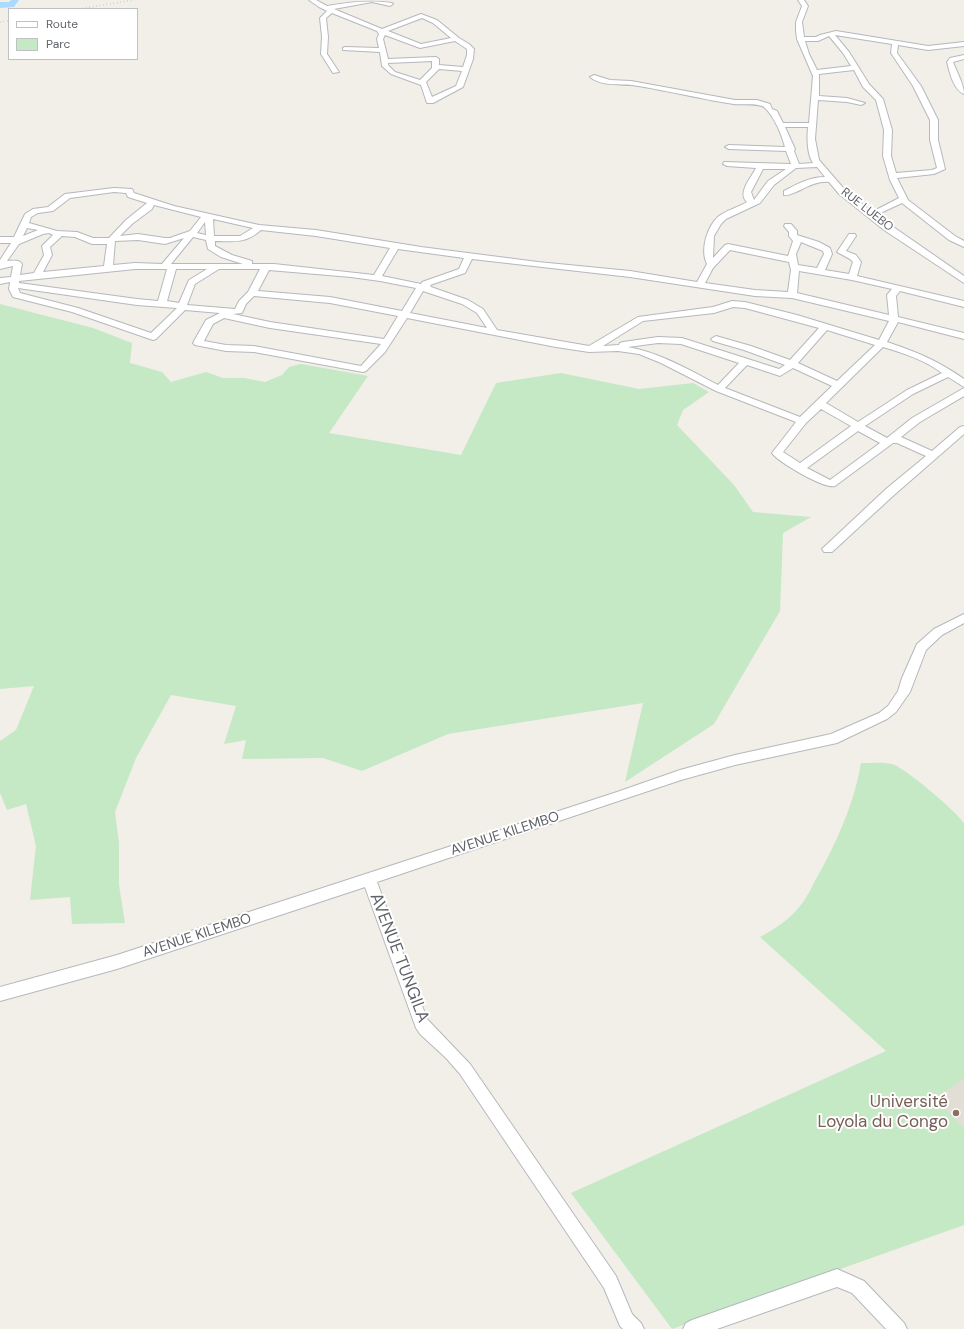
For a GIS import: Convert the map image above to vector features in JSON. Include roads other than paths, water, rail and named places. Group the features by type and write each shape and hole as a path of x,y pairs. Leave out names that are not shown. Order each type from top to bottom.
{"street":[{"path":"312,0 329,9 381,31 421,46 456,39"},
{"path":"335,72 324,52 325,38 323,18 329,9 372,0 390,4"},
{"path":"805,2 799,22 800,39 806,54 817,72 855,68"},
{"path":"422,16 440,25 456,39 465,44 471,52 470,60 465,69 459,87 430,101 425,86 421,83 393,73 384,65 385,60 380,39 382,34 381,31 422,16"},
{"path":"800,39 818,39 832,34 843,34 923,48 947,55 952,59 964,57"},
{"path":"832,34 846,52 866,86 879,99 888,130 887,156 904,201 952,238 964,244"},
{"path":"894,176 941,170 934,140 934,120 917,86 894,53 895,43"},
{"path":"923,48 937,48 964,44"},
{"path":"345,49 382,50"},
{"path":"385,60 436,59 436,68"},
{"path":"952,59 950,62 955,79 964,92"},
{"path":"421,83 436,68 448,67 465,69"},
{"name":"RUE LUEBO","path":"817,72 811,146 814,160 842,192 887,228 964,280"},
{"path":"594,77 609,82 652,87 735,102 761,102 774,113 791,149 792,158 796,165 770,183 759,198 753,203 731,213 717,223 710,236 707,253 711,264"},
{"path":"815,98 847,100 860,103"},
{"path":"780,125 812,125"},
{"path":"729,147 791,149"},
{"path":"727,164 760,167 818,165"},
{"path":"753,203 748,199 747,192 760,167"},
{"path":"787,193 821,178 833,180"},
{"path":"0,265 17,241 28,216 36,211 50,209 68,196 114,190 129,191 131,195 152,202 259,227 316,233 395,247 469,257 630,274 755,293 792,295 964,336"},
{"path":"871,215 876,211 904,201"},
{"path":"108,268 112,240 133,219 149,207 152,202"},
{"path":"162,303 168,267 191,234 208,216"},
{"path":"208,216 211,247 219,253 237,261 252,264 256,267"},
{"path":"24,225 58,233 77,235 92,241 138,236 172,240 185,234 211,238 241,238 250,235 259,227"},
{"path":"788,226 793,231 796,242 792,254 794,263 792,295"},
{"path":"0,240 17,241 48,231"},
{"path":"37,275 48,255 46,246 59,234 58,233"},
{"path":"852,236 841,252 853,257 857,262 852,277"},
{"path":"794,237 816,244 827,250 828,254 820,270"},
{"path":"377,277 395,247"},
{"path":"700,285 711,264 722,252 730,247 964,304"},
{"path":"707,253 715,254 722,252"},
{"path":"227,313 209,322 198,343 226,348 254,349 302,360 364,369 382,350 404,315 424,288 425,284 462,271 469,257"},
{"path":"0,265 17,263 13,289 16,295 75,310 153,337 182,307 192,282 216,267"},
{"path":"14,282 37,275 108,268 266,267 314,270 377,277 424,288 473,306 484,316 494,332"},
{"path":"0,281 137,302 162,303 227,313 239,311 242,303 252,293 266,267"},
{"path":"898,288 891,295 894,323 881,344 802,422 777,453 827,484 831,484 889,442 916,420 950,401 964,391"},
{"path":"252,293 330,300 533,340 589,349 618,348 641,352 664,361 718,389 802,422"},
{"path":"589,349 606,341 641,319 714,310 732,304 766,309 912,354 933,363 959,379"},
{"path":"227,313 229,317 387,342"},
{"path":"606,341 625,346 658,340 682,341 780,373 793,363 825,326"},
{"path":"716,339 752,348 793,363 838,385"},
{"path":"718,389 746,361"},
{"path":"800,468 858,426 910,392 959,379"},
{"path":"820,404 889,442 898,440 932,455"},
{"path":"828,549 932,455 964,429"},
{"name":"AVENUE KILEMBO","path":"0,994 117,962 603,802 680,774 735,760 833,739 882,716 892,709 904,692 908,678 921,647 938,632 964,618"},
{"name":"AVENUE TUNGILA","path":"369,879 421,1023 431,1036 452,1053 465,1069 610,1282 626,1320 636,1329"},
{"path":"692,1329 837,1278 858,1287 898,1329"}],"waterway":[{"path":"0,5 11,5 15,0"}],"railway":[{"path":"85,8 133,0"},
{"path":"0,22 8,21"}],"place":[{"name":"Université Loyola du Congo","path":"956,1113"}]}
